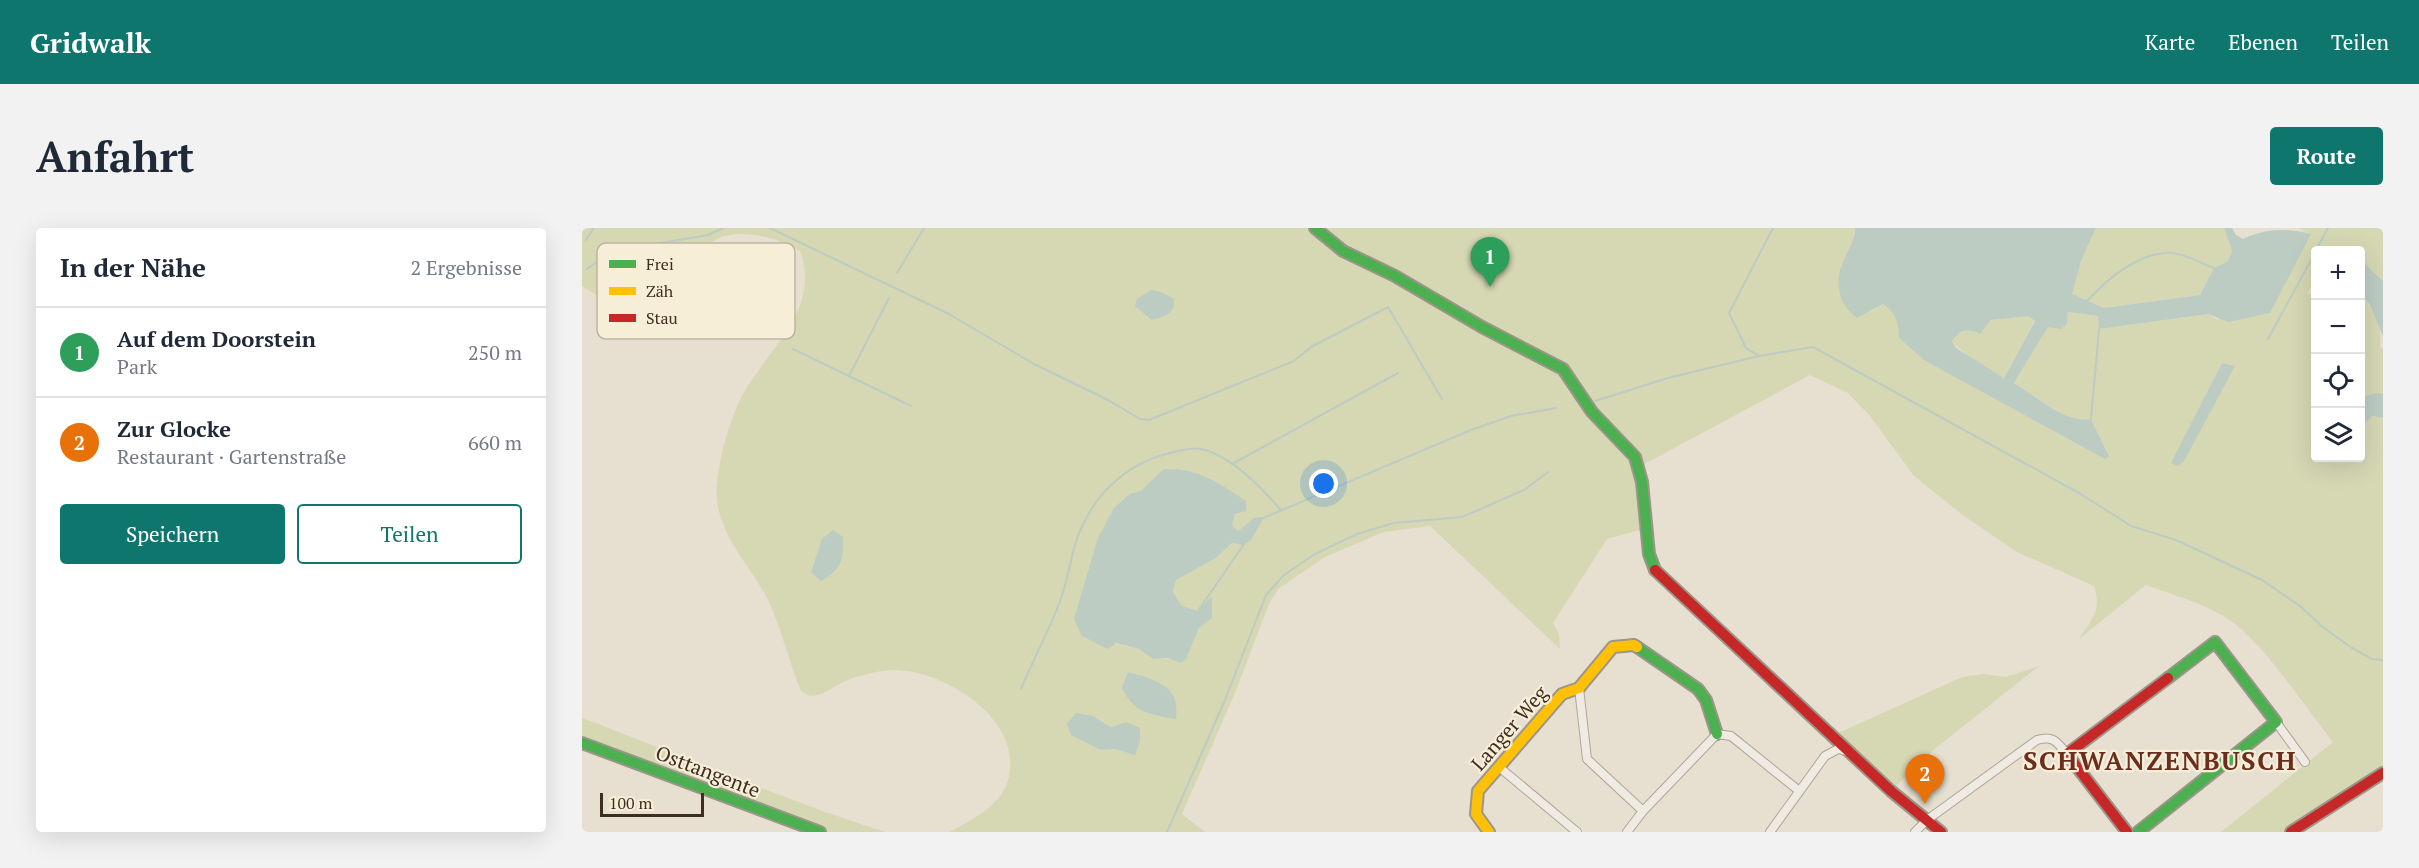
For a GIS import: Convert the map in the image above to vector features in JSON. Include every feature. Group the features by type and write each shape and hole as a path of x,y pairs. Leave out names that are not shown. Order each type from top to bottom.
{"street":[{"path":"1315,228 1343,251 1395,276 1482,327 1563,369 1583,402 1635,457 1639,467 1646,541 1653,568 1834,735 1891,791 1941,832"},
{"path":"2067,754 2215,642 2305,762"},
{"name":"Langer Weg","path":"1489,832 1477,820 1473,812 1478,791 1562,694 1579,688 1607,652 1623,644 1634,645 1698,689 1706,700 1717,734"},
{"name":"Langer Weg","path":"1579,688 1587,759 1643,811"},
{"path":"2138,832 2276,722"},
{"path":"1627,832 1643,811 1717,734 1731,736 1798,790"},
{"path":"1915,832 1927,820 2037,740 2048,737 2055,740 2067,754 2127,832"},
{"name":"Osttangente","path":"582,743 820,832"},
{"path":"1770,832 1798,790 1826,756 1838,748 1849,752"},
{"path":"1499,767 1577,832"},
{"path":"2291,832 2383,773"}],"green space":[{"path":"582,228 1855,228 1852,244 1841,266 1870,312 1883,304 1891,310 1899,324 2109,455 2091,419 2070,417 2060,413 2014,383 2048,327 2067,312 2098,316 2099,329 2208,314 2218,320 2310,234 2298,228 2383,228 2383,281 2365,264 2365,246 2311,246 2311,286 2307,294 2311,294 2311,462 2365,462 2365,422 2372,416 2383,418 2383,766 2288,832 2221,832 2333,742 2248,635 2215,611 2146,585 2079,639 2092,620 2096,608 2094,586 2017,552 1964,516 1914,476 1870,416 1848,393 1810,375 1639,467 1644,529 1607,539 1553,623 1559,634 1560,649 1430,526 1384,532 1325,557 1278,589 1269,604 1235,693 1182,814 1205,832 949,832 991,806 1003,792 1007,783 1010,761 1006,741 995,722 979,705 960,691 917,673 896,670 876,672 849,679 818,695 813,696 801,691 769,602 732,542 720,516 717,501 718,476 732,419 742,396 781,339 795,339 795,316 804,292 805,272 800,251 795,248 795,243 784,243 763,236 744,234 724,236 709,243 597,243 597,295 582,286","holes":["2222,363 2235,366 2172,463","1246,501 1235,513 1232,525 1238,531 1254,518 1243,545 1232,543 1216,558 1176,580 1173,592 1182,606 1198,611 1212,597 1212,618 1199,628 1186,658 1153,659 1139,649 1113,643","1093,716 1111,727 1126,722 1115,749 1101,750"]},
{"path":"2096,228 2224,228 2232,251 2228,261 2214,268 2200,295 2104,308 2071,294 2081,261"},
{"path":"2365,299 2378,325 2380,347 2383,349 2383,394 2377,393 2365,403"},
{"path":"2029,315 2035,320 2004,378 1968,355 1952,341 1964,331 1980,334 1991,320"},
{"path":"2039,666 1932,751 1891,791 1834,735 1962,677 1983,674 2006,677"},
{"path":"582,718 770,791 885,832 820,832 582,743"}],"shaded area":[{"path":"1855,228 2096,228 2081,261 2072,294 2104,308 2200,295 2214,268 2228,261 2232,251 2224,228 2232,228 2236,235 2243,239 2251,235 2277,230 2311,234 2270,313 2228,322 2208,314 2099,329 2098,316 2068,312 2067,324 2061,329 2048,327 2014,383 2060,413 2070,417 2091,419 2109,456 2105,459 1924,360 1899,338 1896,319 1883,304 1857,318 1851,313 1840,294 1839,280 1842,264","holes":["2029,316 2035,321 2004,378 1956,348 1952,341 1964,331 1980,334 1991,320"]},
{"path":"2365,264 2383,281 2383,336 2365,298"},
{"path":"1151,290 1174,299 1171,311 1165,316 1152,320 1135,306 1137,299"},
{"path":"2222,363 2235,366 2184,461 2178,466 2171,463"},
{"path":"2383,394 2383,418 2372,416 2365,423 2365,396"},
{"path":"1164,469 1198,474 1246,501 1246,511 1235,514 1232,525 1238,531 1254,518 1262,517 1251,540 1243,545 1232,543 1216,558 1176,580 1173,592 1182,606 1198,611 1212,596 1212,618 1199,628 1186,659 1181,663 1168,658 1153,659 1139,649 1116,643 1108,649 1082,636 1074,619 1098,538 1114,508 1130,494 1141,491"},
{"path":"833,530 843,537 842,558 833,573 821,581 811,572 822,539"},
{"path":"1128,672 1164,686 1175,699 1176,719 1151,714 1132,703 1122,688"},
{"path":"1076,713 1093,716 1111,727 1126,722 1140,728 1140,741 1135,755 1115,749 1101,750 1071,735 1067,724"}],"waterway":[{"path":"586,240 594,228"},
{"path":"661,243 708,235 723,228"},
{"path":"770,228 949,314 1034,364 1108,400 1140,419 1149,420 1294,361 1311,347 1388,307 1442,399"},
{"path":"897,273 924,228"},
{"path":"1759,356 1746,348 1729,313 1773,228"},
{"path":"2318,246 2328,228"},
{"path":"2087,301 2122,270 2143,258 2154,255 2177,254 2214,268"},
{"path":"2268,339 2311,260"},
{"path":"587,269 597,262"},
{"path":"849,376 889,298"},
{"path":"2091,419 2099,329"},
{"path":"1595,401 1668,378 1759,356 1813,347 2079,493 2131,526 2176,540 2262,580 2300,606 2324,628 2352,648 2372,659 2383,660"},
{"path":"793,349 911,406"},
{"path":"1232,464 1398,373"},
{"path":"1261,519 1471,430 1511,416 1556,408"},
{"path":"1021,689 1060,601 1077,539 1087,516 1106,490 1130,470 1158,456 1188,449 1201,449 1212,452 1245,473 1280,509"},
{"path":"1167,832 1225,700 1266,595 1284,575 1315,554 1357,534 1394,523 1462,517 1524,490 1548,472"},
{"path":"1198,611 1244,544"}],"traffic: fast":[{"path":"1315,228 1343,251 1395,276 1482,327 1563,369 1592,412 1635,457 1642,482 1649,554 1655,570"},
{"path":"2138,832 2276,722 2215,642 2168,678"},
{"path":"1637,647 1698,689 1706,700 1717,734"},
{"path":"582,743 820,832"}],"traffic: slow":[{"path":"1489,832 1476,814 1478,791 1562,694 1579,688 1613,647 1634,645 1637,647"}],"traffic: jam":[{"path":"1655,570 1891,791 1941,832"},
{"path":"2127,832 2067,754 2168,678"},
{"path":"2291,832 2383,773"}],"place":[{"name":"Auf dem Doorstein","path":"1490,287"},
{"name":"Zur Glocke","path":"1925,804"}],"district":[{"name":"SCHWANZENBUSCH","path":"2160,760"}]}
